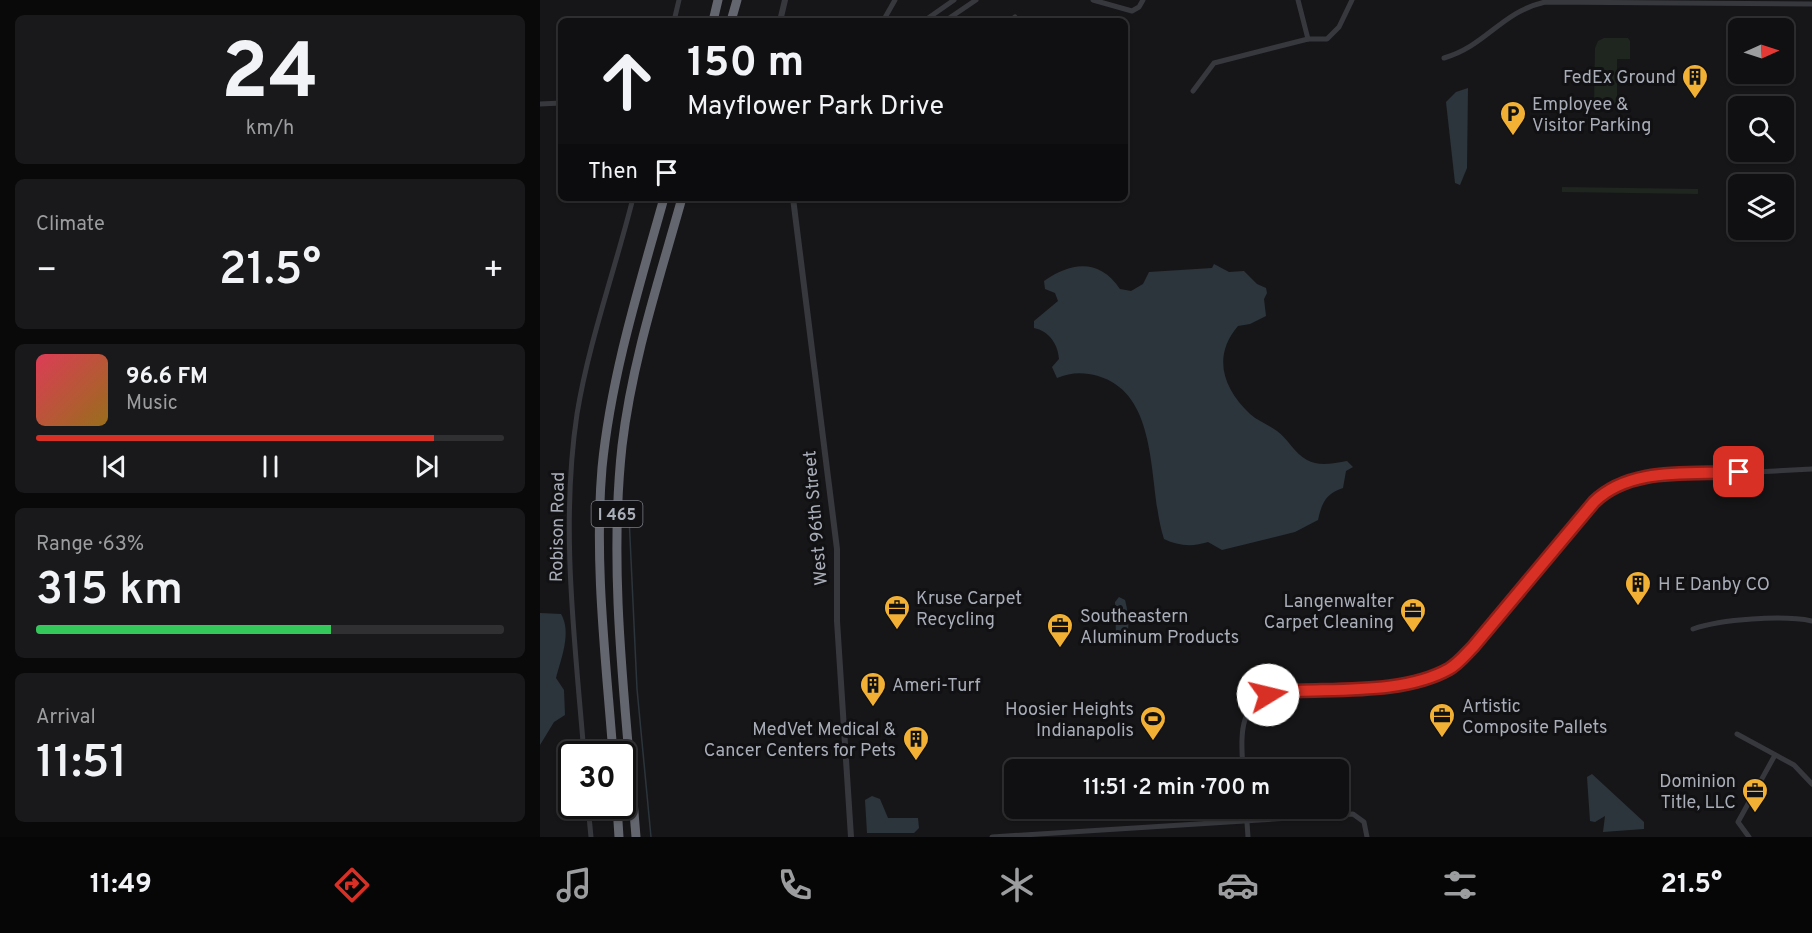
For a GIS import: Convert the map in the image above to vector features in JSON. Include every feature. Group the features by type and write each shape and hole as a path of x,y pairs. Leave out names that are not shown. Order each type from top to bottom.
{"highway":[{"path":"714,18 718,0"},
{"path":"732,18 737,0"},
{"name":"I 465","path":"612,741 600,568 603,459 622,352 663,201"},
{"name":"I 465","path":"636,837 617,579 617,502 622,443 633,382 681,201"},
{"path":"618,819 619,837"}],"street":[{"path":"675,18 679,0"},
{"path":"781,18 785,0"},
{"path":"885,18 895,0"},
{"path":"928,18 954,0"},
{"path":"950,18 976,0"},
{"path":"1093,0 1132,11 1139,7 1143,0"},
{"path":"1298,0 1308,39"},
{"path":"1193,91 1215,63 1308,39 1322,40 1331,36 1339,27 1352,0"},
{"path":"1444,58 1466,52 1506,19 1528,6 1545,2 1812,4"},
{"path":"938,10 944,18"},
{"path":"540,104 558,103"},
{"name":"Robison Road","path":"583,741 568,518 573,450 583,386 632,201"},
{"name":"West 96th Street","path":"793,201 837,549 837,621 851,837"},
{"path":"1242,759 1241,734 1244,721 1252,707 1262,698 1280,692 1390,685 1422,680 1452,668 1473,647 1594,502 1614,486 1642,477 1812,469"},
{"path":"1693,629 1714,622 1792,618 1812,621"},
{"path":"1737,734 1801,771 1812,784"},
{"path":"1749,837 1738,822 1774,755"},
{"path":"992,837 1353,814 1364,822 1367,837"},
{"path":"589,819 591,837"},
{"path":"1246,820 1248,837"}],"shaded area":[{"path":"1604,38 1628,38 1630,41 1630,59 1617,59 1617,104 1594,103 1595,48 1598,41"},
{"path":"1468,88 1467,168 1460,185 1455,183 1446,102 1456,92"},
{"path":"1562,187 1698,189 1698,194 1562,192"},
{"path":"1214,264 1229,272 1244,271 1257,284 1266,288 1267,293 1264,299 1266,316 1250,324 1238,326 1225,349 1224,372 1233,394 1250,414 1277,431 1307,460 1322,464 1347,461 1353,467 1346,471 1343,488 1326,499 1318,520 1295,532 1222,550 1208,542 1186,545 1164,539 1149,445 1143,422 1133,402 1119,386 1098,376 1078,373 1057,378 1052,367 1059,359 1055,343 1044,332 1034,328 1034,321 1058,301 1055,293 1045,289 1044,281 1065,270 1085,266 1095,268 1104,272 1120,289 1131,291 1143,284 1149,272 1212,268"},
{"path":"1119,597 1125,600 1128,616 1128,634 1124,642 1116,636 1115,602"},
{"path":"540,613 561,614 566,637 556,678 564,690 565,715 554,722 540,745"},
{"path":"1592,774 1644,822 1644,829 1603,832 1605,816 1595,822 1590,821 1587,777"},
{"path":"872,796 880,799 888,818 918,818 919,828 914,833 867,833 865,800"}],"waterway":[{"path":"629,516 637,689 651,837"}],"place":[{"name":"FedEx Ground","path":"1695,100"},
{"name":"Employee & Visitor Parking","path":"1513,137"},
{"name":"H E Danby CO","path":"1638,607"},
{"name":"Kruse Carpet Recycling","path":"897,631"},
{"name":"Langenwalter Carpet Cleaning","path":"1413,634"},
{"name":"Southeastern Aluminum Products","path":"1060,649"},
{"name":"Ameri-Turf","path":"873,708"},
{"name":"Artistic Composite Pallets","path":"1442,739"},
{"name":"Hoosier Heights Indianapolis","path":"1153,742"},
{"name":"MedVet Medical & Cancer Centers for Pets","path":"916,762"},
{"name":"Dominion Title, LLC","path":"1755,814"}],"route":[{"path":"1268,695 1310,689 1413,683 1431,678 1452,668 1473,647 1602,494 1622,482 1638,478 1739,472"}]}
